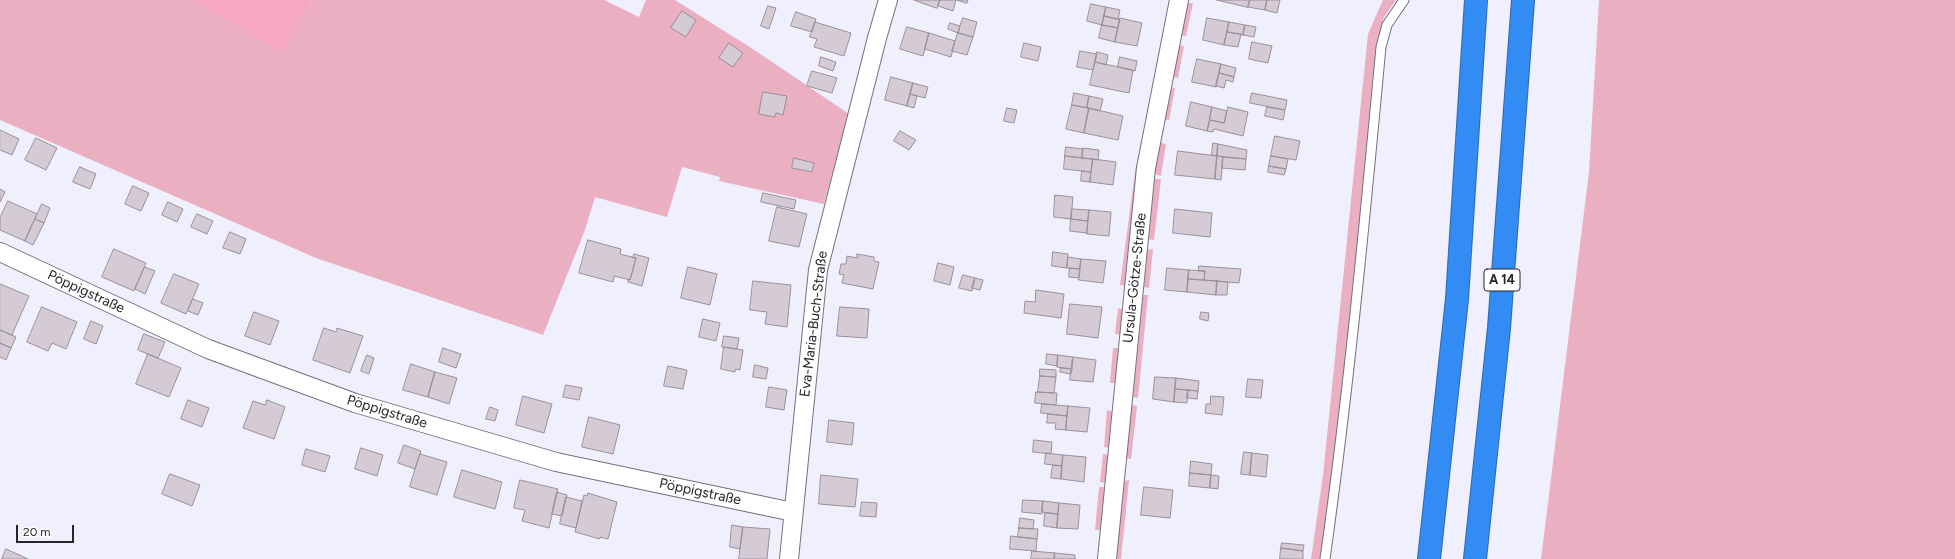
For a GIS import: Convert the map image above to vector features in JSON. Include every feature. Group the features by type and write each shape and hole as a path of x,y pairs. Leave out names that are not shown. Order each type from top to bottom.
{"highway":[{"path":"1430,559 1457,299 1476,0"},
{"name":"A 14","path":"1475,559 1499,328 1523,0"}],"street":[{"name":"Eva-Maria-Buch-Straße","path":"789,559 818,270 873,53 888,0"},
{"name":"Ursula-Götze-Straße","path":"1107,559 1146,168 1179,0"},
{"name":"Pöppigstraße","path":"0,252 208,349 355,403 556,462 793,512"}],"lane":[{"path":"1325,559 1337,476 1382,47 1387,25 1404,0"}],"shaded area":[{"path":"0,0 190,0 283,51 312,0 604,0 639,17 646,0 675,0 753,49 849,114 824,204 719,181 720,177 682,167 667,217 595,197 585,230 543,335 316,258 0,120"},
{"path":"190,0 312,0 283,52"},
{"path":"1383,0 1396,0 1384,17 1376,47 1363,196 1332,476 1320,559 1311,559 1323,475 1368,34"},
{"path":"1599,0 1955,0 1955,559 1541,559 1589,172"},
{"path":"1184,3 1193,3 1186,36 1178,35"},
{"path":"1176,45 1184,46 1178,78 1170,76"},
{"path":"1169,87 1175,88 1169,120 1163,119"},
{"path":"1158,142 1166,144 1161,176 1155,174"},
{"path":"1136,165 1141,165 1127,286 1120,285"},
{"path":"1154,179 1161,179 1154,240 1146,239"},
{"path":"1153,249 1149,288 1144,287 1147,250"},
{"path":"1143,295 1148,295 1138,398 1133,397"},
{"path":"1118,308 1124,310 1122,335 1115,334"},
{"path":"1113,348 1121,348 1117,383 1110,383"},
{"path":"1131,405 1137,406 1131,459 1125,458"},
{"path":"1107,410 1114,412 1110,448 1104,447"},
{"path":"1103,454 1109,455 1107,483 1100,482"},
{"path":"1129,480 1121,559 1115,559 1123,481"},
{"path":"1099,487 1107,487 1102,530 1095,530"}],"building":[{"path":"914,0 940,0 937,8"},
{"path":"940,0 956,0 953,11 938,6"},
{"path":"957,0 968,0 967,3"},
{"path":"1217,0 1250,0 1248,7"},
{"path":"1250,0 1267,0 1265,10 1248,7"},
{"path":"1267,0 1280,0 1277,13 1265,10"},
{"path":"1091,4 1106,7 1102,25 1087,21"},
{"path":"768,6 776,8 769,29 761,26"},
{"path":"1106,7 1120,10 1118,19 1104,16"},
{"path":"682,11 696,20 686,37 671,28"},
{"path":"796,12 816,19 812,32 791,26"},
{"path":"1104,16 1120,20 1118,28 1102,25"},
{"path":"963,18 977,22 973,37 958,33"},
{"path":"1120,18 1142,23 1137,46 1115,42"},
{"path":"1207,18 1229,22 1224,45 1203,40"},
{"path":"815,22 851,33 844,56 814,47 817,39 810,37"},
{"path":"1229,22 1245,25 1243,35 1227,32"},
{"path":"950,23 960,26 958,33 948,29"},
{"path":"1102,25 1118,28 1115,42 1099,38"},
{"path":"1245,25 1256,27 1254,37 1243,35"},
{"path":"907,27 929,33 923,56 900,49"},
{"path":"1227,32 1241,34 1238,47 1224,45"},
{"path":"929,33 955,41 951,57 925,49"},
{"path":"958,33 973,37 967,55 952,51"},
{"path":"1252,42 1272,46 1268,63 1249,59"},
{"path":"729,43 743,53 733,67 719,58"},
{"path":"1024,43 1041,47 1038,61 1021,57"},
{"path":"1080,51 1097,54 1093,70 1077,67"},
{"path":"1097,52 1108,55 1106,65 1095,62"},
{"path":"821,57 836,62 833,71 819,66"},
{"path":"1120,57 1137,61 1135,71 1118,67"},
{"path":"1197,59 1221,64 1216,87 1192,82"},
{"path":"1095,62 1133,70 1129,93 1090,85"},
{"path":"1221,64 1236,68 1234,77 1219,73"},
{"path":"812,71 837,78 832,93 807,86"},
{"path":"1219,73 1234,77 1233,82 1226,80 1224,88 1216,86"},
{"path":"891,77 913,83 907,106 885,100"},
{"path":"913,83 928,87 925,98 910,94"},
{"path":"763,92 787,96 783,115 776,113 775,117 759,114"},
{"path":"1074,93 1089,96 1087,108 1072,105"},
{"path":"1252,93 1287,100 1285,110 1250,103"},
{"path":"910,94 917,96 914,108 907,106"},
{"path":"1089,96 1103,99 1100,111 1087,108"},
{"path":"1191,102 1212,107 1207,131 1186,126"},
{"path":"1072,105 1089,108 1084,133 1066,129"},
{"path":"1212,107 1227,111 1224,123 1210,120"},
{"path":"1228,107 1248,112 1243,136 1214,129 1213,132 1207,131 1210,120 1224,123"},
{"path":"1267,107 1285,110 1283,120 1265,116"},
{"path":"1007,108 1017,110 1014,123 1004,121"},
{"path":"1089,108 1123,116 1118,140 1084,133"},
{"path":"0,130 19,139 12,155 0,150"},
{"path":"900,131 916,140 909,150 894,141"},
{"path":"1275,136 1300,141 1296,160 1271,156"},
{"path":"36,138 57,148 46,170 25,160"},
{"path":"1213,143 1218,144 1217,156 1212,155"},
{"path":"1218,144 1247,150 1246,159 1217,156"},
{"path":"1066,147 1083,149 1082,158 1065,156"},
{"path":"1083,148 1099,150 1098,160 1082,158"},
{"path":"1178,151 1217,156 1215,179 1175,175"},
{"path":"1065,156 1093,159 1091,172 1064,169"},
{"path":"1217,156 1223,157 1221,180 1215,179"},
{"path":"1271,156 1288,159 1286,169 1269,166"},
{"path":"1223,157 1246,159 1245,170 1222,168"},
{"path":"794,158 814,163 812,172 792,168"},
{"path":"1093,159 1116,162 1113,185 1090,182"},
{"path":"1269,166 1286,169 1284,175 1268,172"},
{"path":"80,167 96,174 90,189 73,182"},
{"path":"1082,171 1091,172 1090,182 1081,181"},
{"path":"133,186 149,193 141,211 125,204"},
{"path":"0,189 5,192 0,202"},
{"path":"763,193 796,200 794,209 761,202"},
{"path":"1055,195 1073,197 1071,219 1054,217"},
{"path":"8,201 37,214 25,241 0,230 0,218"},
{"path":"168,202 183,209 177,222 162,215"},
{"path":"42,204 50,208 44,223 35,219"},
{"path":"777,207 807,214 799,247 769,241"},
{"path":"1072,209 1089,210 1088,221 1071,219"},
{"path":"1175,209 1212,213 1210,237 1173,233"},
{"path":"1089,210 1111,212 1109,236 1087,234"},
{"path":"197,214 213,221 207,234 191,227"},
{"path":"35,219 44,223 33,245 25,241"},
{"path":"1071,219 1088,221 1087,233 1070,231"},
{"path":"230,232 246,239 240,254 223,248"},
{"path":"588,240 621,249 620,254 636,258 630,280 614,276 613,282 579,273"},
{"path":"114,249 146,263 134,291 102,277"},
{"path":"1053,252 1068,254 1067,268 1052,266"},
{"path":"634,254 649,258 642,286 628,282 628,279 630,280 636,258 633,258"},
{"path":"857,254 874,257 874,261 879,262 873,289 842,283 844,275 839,274 841,264 846,264 847,256 857,258"},
{"path":"1068,257 1081,259 1080,269 1067,268"},
{"path":"1081,259 1106,261 1103,283 1079,280"},
{"path":"938,263 954,267 950,285 934,281"},
{"path":"1199,266 1241,269 1239,283 1204,280 1205,271 1199,271"},
{"path":"145,267 155,271 145,294 135,289"},
{"path":"688,267 717,274 710,305 681,298"},
{"path":"1070,268 1080,269 1079,278 1069,277"},
{"path":"1167,268 1189,270 1187,292 1165,290"},
{"path":"1189,270 1205,271 1204,280 1188,279"},
{"path":"174,274 199,284 186,314 161,303"},
{"path":"963,275 975,278 972,291 959,288"},
{"path":"975,278 983,280 980,290 972,288"},
{"path":"1188,279 1217,281 1216,295 1187,292"},
{"path":"753,281 791,285 787,327 765,324 767,312 750,310"},
{"path":"1217,281 1228,282 1227,295 1216,295"},
{"path":"0,284 29,296 12,335 0,330"},
{"path":"1036,290 1064,294 1061,318 1024,313 1025,301 1035,302"},
{"path":"193,299 203,303 198,315 188,311"},
{"path":"1070,304 1102,307 1098,338 1067,334"},
{"path":"42,307 77,322 66,349 52,343 48,351 27,342"},
{"path":"840,307 869,309 867,338 837,336"},
{"path":"254,312 279,321 270,345 245,336"},
{"path":"1201,312 1209,313 1208,321 1200,319"},
{"path":"703,319 720,323 716,341 699,337"},
{"path":"91,321 103,326 96,344 84,339"},
{"path":"324,328 336,332 337,328 363,336 350,373 313,360"},
{"path":"0,330 16,337 11,348 0,343"},
{"path":"144,334 165,342 158,358 138,350"},
{"path":"724,336 739,338 737,349 722,347"},
{"path":"0,343 11,348 6,360 0,357"},
{"path":"724,347 743,350 740,370 735,369 735,372 721,369"},
{"path":"443,348 461,354 456,368 439,362"},
{"path":"148,354 181,368 169,397 136,384"},
{"path":"1047,354 1058,355 1057,366 1046,364"},
{"path":"367,355 374,358 369,374 361,371"},
{"path":"1058,355 1073,357 1072,369 1057,367"},
{"path":"1073,357 1096,360 1093,382 1070,380"},
{"path":"411,364 435,372 428,397 403,390"},
{"path":"755,365 768,368 766,379 753,377"},
{"path":"668,366 687,370 683,389 664,386"},
{"path":"1061,368 1072,369 1071,374 1060,372"},
{"path":"1040,369 1056,370 1056,377 1040,376"},
{"path":"435,372 457,378 449,404 428,397"},
{"path":"1040,376 1056,377 1054,393 1038,392"},
{"path":"1155,377 1176,378 1174,402 1153,399"},
{"path":"1176,378 1199,381 1198,391 1175,389"},
{"path":"1248,379 1263,380 1261,398 1246,397"},
{"path":"566,385 582,388 579,400 563,397"},
{"path":"769,387 787,390 784,410 766,407"},
{"path":"1175,389 1188,390 1187,403 1174,402"},
{"path":"1188,390 1198,391 1197,399 1187,398"},
{"path":"1036,392 1057,393 1056,405 1035,403"},
{"path":"523,396 552,404 544,433 516,425"},
{"path":"1211,396 1224,397 1222,415 1205,413 1206,404 1210,404"},
{"path":"188,400 209,408 202,427 181,419"},
{"path":"267,400 285,407 274,439 243,428 253,401 265,405"},
{"path":"1042,404 1068,406 1067,416 1041,413"},
{"path":"1068,406 1090,408 1087,432 1066,430"},
{"path":"490,407 498,410 495,421 486,419"},
{"path":"1048,414 1067,416 1066,430 1055,429 1056,423 1047,423"},
{"path":"589,417 620,425 613,454 582,447"},
{"path":"829,420 854,423 852,445 827,442"},
{"path":"1034,440 1052,442 1051,454 1033,452"},
{"path":"404,445 421,451 415,469 398,463"},
{"path":"361,448 383,455 377,476 355,469"},
{"path":"306,449 330,456 325,472 302,465"},
{"path":"1244,452 1252,453 1250,475 1241,474"},
{"path":"1046,453 1063,455 1062,466 1045,464"},
{"path":"1252,453 1268,455 1266,477 1250,475"},
{"path":"420,454 447,462 437,495 410,487"},
{"path":"1063,455 1086,457 1084,482 1061,479"},
{"path":"1191,461 1212,464 1211,475 1190,473"},
{"path":"1053,465 1062,466 1061,479 1051,478"},
{"path":"462,470 502,482 495,509 454,497"},
{"path":"1190,473 1211,475 1210,488 1189,486"},
{"path":"170,474 200,485 192,506 162,494"},
{"path":"821,475 858,479 855,507 819,504"},
{"path":"1211,475 1219,476 1218,489 1210,488"},
{"path":"520,480 558,489 549,528 522,521 525,510 514,508"},
{"path":"1144,487 1173,490 1170,518 1141,515"},
{"path":"557,492 567,495 562,516 552,514"},
{"path":"588,493 617,502 608,539 600,537 600,539 575,532 584,495 587,496"},
{"path":"566,497 582,501 576,528 560,524"},
{"path":"1023,500 1043,501 1042,514 1022,512"},
{"path":"1043,501 1059,503 1058,514 1042,512"},
{"path":"862,502 877,503 876,517 860,516"},
{"path":"1059,503 1080,505 1078,529 1057,528"},
{"path":"1045,513 1058,514 1057,528 1044,526"},
{"path":"1020,518 1034,520 1033,529 1019,528"},
{"path":"732,525 743,527 740,549 730,547"},
{"path":"743,527 770,529 767,559 739,559"},
{"path":"1019,528 1038,529 1037,539 1018,537"},
{"path":"1011,536 1037,539 1036,551 1010,549"},
{"path":"1282,543 1304,545 1303,551 1281,548"},
{"path":"1281,548 1303,551 1303,559 1280,559"},
{"path":"6,549 28,559 2,559"},
{"path":"1032,551 1055,553 1054,559 1031,559"},
{"path":"1055,553 1075,555 1075,559 1054,559"}]}
